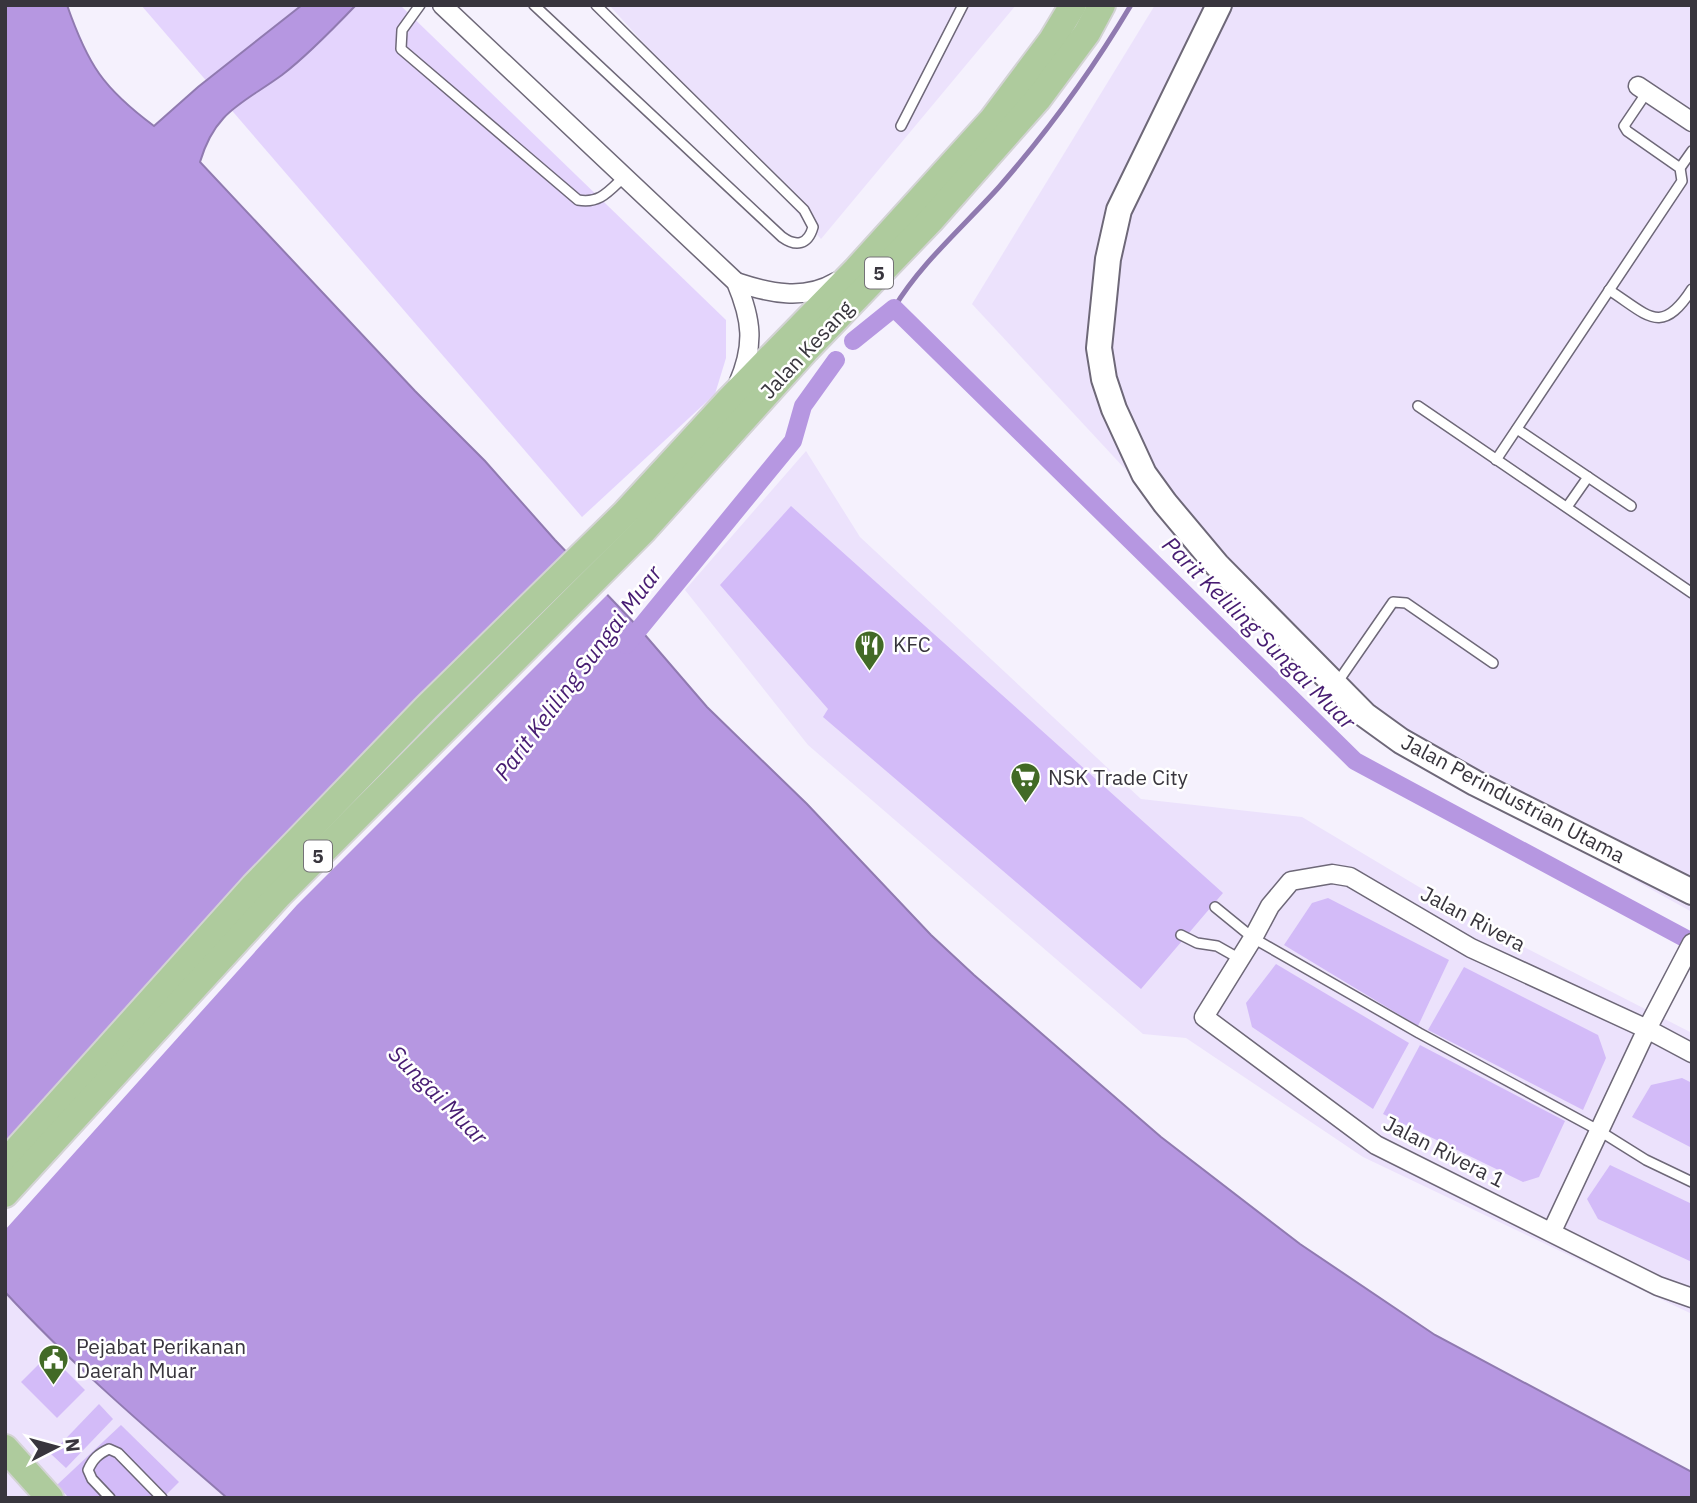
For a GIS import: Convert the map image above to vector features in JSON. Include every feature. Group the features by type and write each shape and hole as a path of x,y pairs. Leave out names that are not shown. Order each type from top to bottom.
{"main road":[{"name":"Jalan Kesang","path":"634,522 730,400 856,270 992,120 1052,40 1073,5"},
{"name":"Jalan Kesang","path":"634,522 932,219 1038,99 1087,33 1102,5"},
{"name":"5","path":"5,1163 254,886 426,707 634,522"},
{"name":"5","path":"5,1194 279,895 634,522"},
{"path":"5,1448 50,1498"}],"street":[{"path":"442,5 736,282 747,308 750,334 747,363 730,400"},
{"name":"Jalan Perindustrian Utama","path":"1219,5 1119,210 1108,259 1099,348 1104,379 1114,409 1144,474 1217,565 1365,715 1401,741 1475,783 1692,892"},
{"path":"1643,89 1692,122"},
{"path":"736,282 765,292 800,294 828,287 856,270"},
{"name":"Jalan Rivera","path":"1253,938 1270,906 1291,881 1332,874 1350,877 1471,948 1647,1029 1692,1053"},
{"name":"Jalan Rivera 1","path":"1253,938 1204,1017 1376,1145 1658,1286 1692,1298"},
{"path":"1552,1231 1647,1029 1692,943"}],"lane":[{"path":"420,5 402,30 401,49 578,200 600,200 624,177"},
{"path":"534,5 782,237 796,244 803,244 811,236 813,227 804,210 596,5"},
{"path":"901,125 963,5"},
{"path":"1496,460 1682,181 1680,168 1624,126 1643,89"},
{"path":"1680,168 1690,156"},
{"path":"1609,290 1653,318 1666,317 1674,312 1692,289"},
{"path":"1418,406 1692,593"},
{"path":"1517,429 1631,506"},
{"path":"1567,508 1588,477"},
{"path":"1336,684 1393,602 1398,601 1406,603 1493,663"},
{"path":"1215,907 1253,938 1419,1033 1598,1130 1646,1160 1692,1182"},
{"path":"1181,935 1197,943 1217,946 1240,959"},
{"path":"110,1498 92,1479 88,1470 92,1461 109,1449 118,1453 162,1498"}],"shaded area":[{"path":"141,5 400,5 726,320 726,358 715,394 582,517"},
{"path":"609,5 1016,5 821,239"},
{"path":"1155,5 1692,5 1692,912 1372,735 972,304"},
{"path":"806,451 860,537 1141,799 1302,817 1491,930 1692,1033 1692,1314 1363,1157 1186,1038 1143,1034 808,745 685,590"},
{"path":"5,1293 226,1498 5,1498"}],"water":[{"name":"Sungai Muar","path":"5,5 67,5 82,44 99,74 122,100 154,126 198,87 302,5 356,5 320,42 282,75 242,102 222,120 206,145 200,162 415,391 485,461 639,628 707,707 807,804 931,935 974,975 1161,1137 1300,1244 1435,1335 1692,1472 1692,1498 227,1498 141,1423 58,1346 5,1292"}],"pier":[{"path":"571,551 610,592 297,905 5,1230 5,1148"}],"building":[{"name":"NSK Trade City","path":"791,506 1223,893 1141,989 823,717 828,709 720,585"},
{"path":"1328,898 1449,960 1418,1026 1284,945 1312,903"},
{"path":"1276,964 1409,1043 1373,1109 1252,1027 1246,1003"},
{"path":"1464,967 1598,1035 1606,1058 1583,1110 1428,1030"},
{"path":"1420,1045 1565,1121 1539,1177 1523,1182 1383,1114"},
{"path":"1682,1078 1692,1083 1692,1148 1632,1117 1651,1085"},
{"path":"1610,1165 1692,1204 1692,1262 1598,1219 1587,1199"},
{"name":"Pejabat Perikanan Daerah Muar","path":"49,1354 85,1390 57,1418 21,1382"},
{"path":"99,1404 113,1419 66,1468 51,1454"},
{"path":"121,1425 179,1482 163,1498 69,1498 57,1485"}],"waterway":[{"path":"894,308 916,276 1035,144 1085,76 1131,5"},
{"name":"Parit Keliling Sungai Muar","path":"853,341 894,308 1355,761 1692,942"},
{"name":"Parit Keliling Sungai Muar","path":"626,645 793,441 803,406 836,360"}],"place":[{"name":"KFC","path":"870,672"},
{"name":"NSK Trade City","path":"1025,805"},
{"name":"Pejabat Perikanan Daerah Muar","path":"53,1386"}]}
